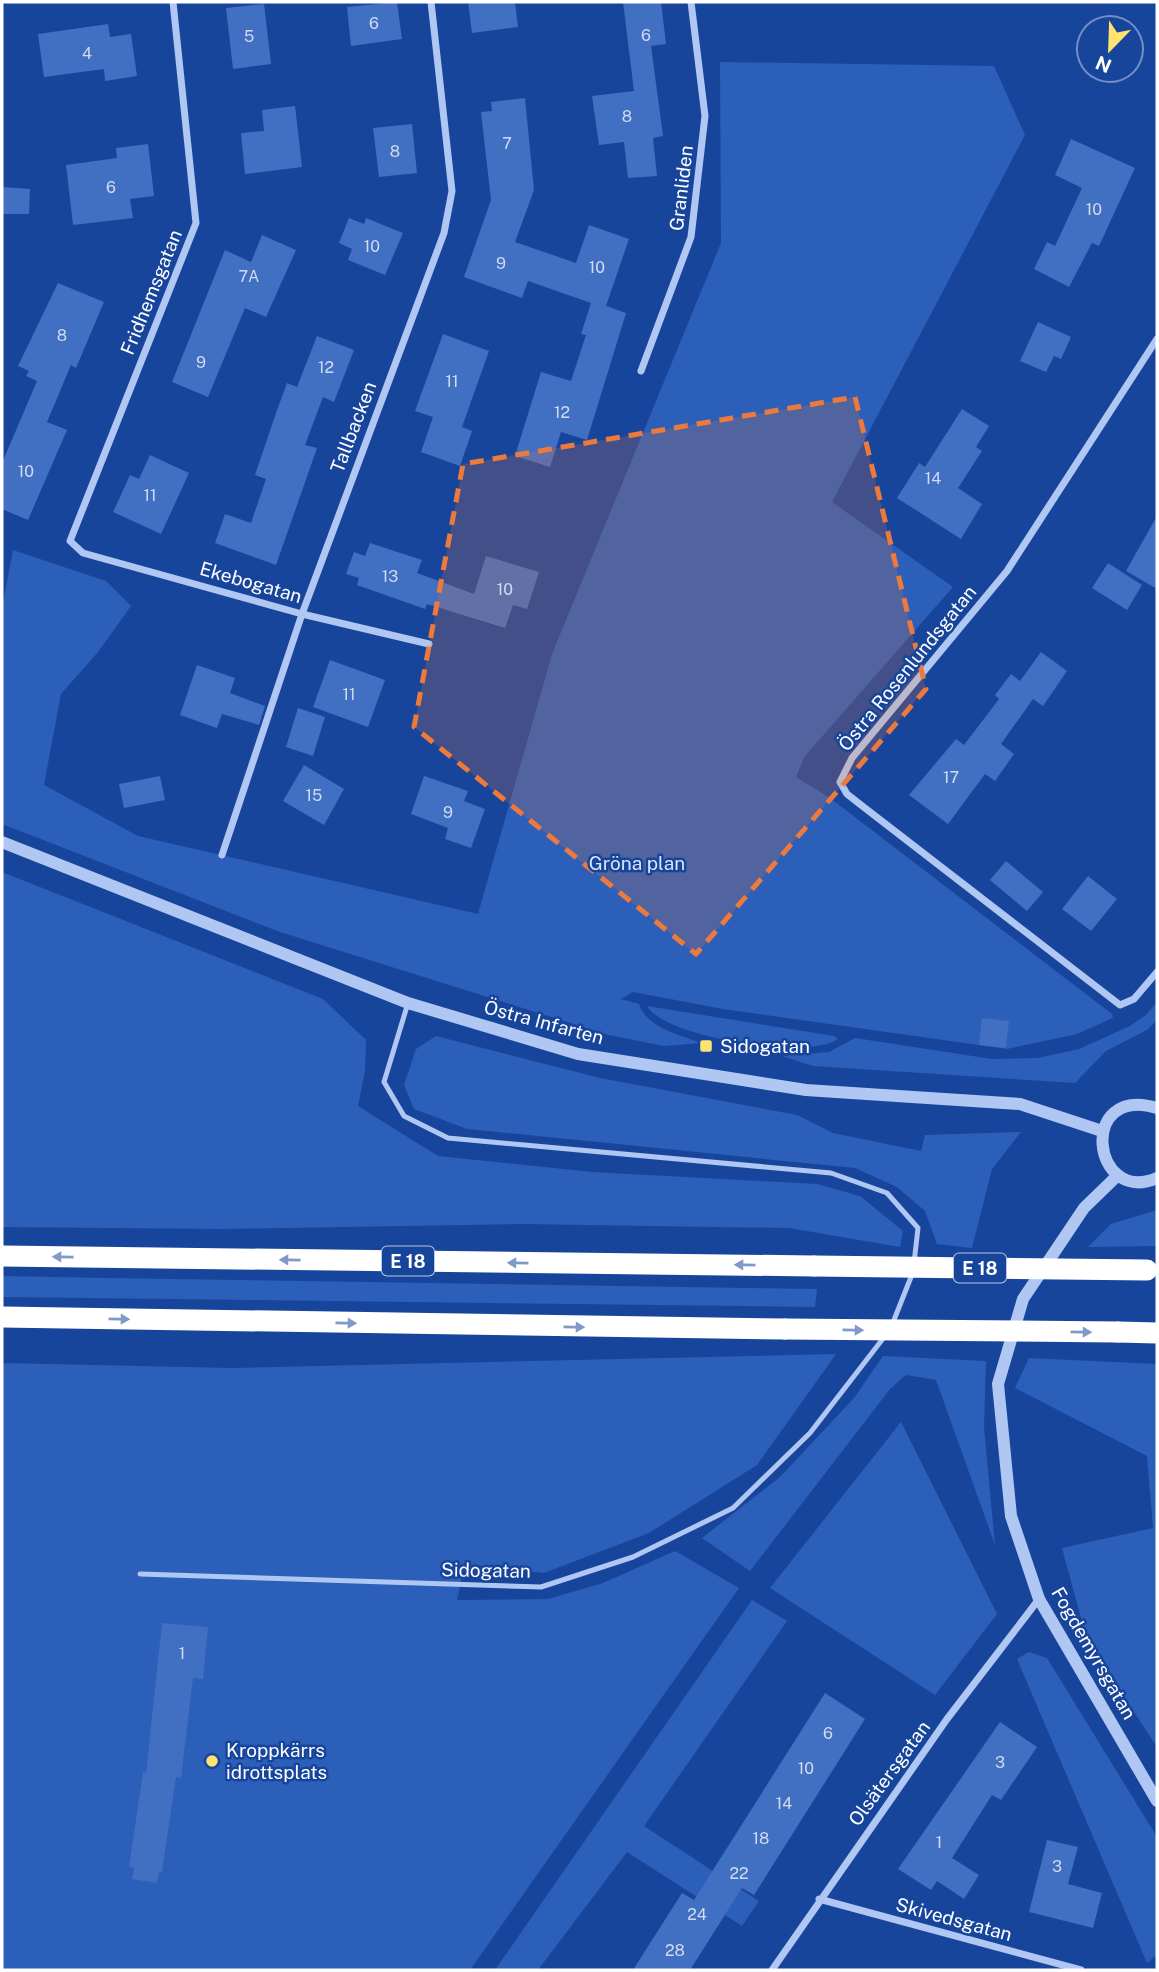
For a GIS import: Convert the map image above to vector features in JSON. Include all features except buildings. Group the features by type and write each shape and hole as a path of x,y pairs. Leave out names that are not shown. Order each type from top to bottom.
{"highway":[{"name":"E 18","path":"2,1256 1152,1270"},
{"path":"2,1317 1157,1333"}],"street":[{"name":"Fridhemsgatan","path":"70,541 196,223 173,2"},
{"name":"Tallbacken","path":"222,855 302,614 443,233 453,191 431,2"},
{"name":"Granliden","path":"641,371 691,237 705,116 691,2"},
{"name":"Östra Rosenlundsgatan","path":"1157,340 1007,571 852,758 840,782 847,794 1120,1005 1129,1003 1157,972"},
{"name":"Ekebogatan","path":"70,541 83,553 302,614 429,644"},
{"name":"Östra Infarten","path":"2,842 408,1003 578,1054 806,1090 1020,1104 1102,1131"},
{"path":"1157,1108 1133,1103 1114,1112 1102,1131 1101,1152 1118,1175 1138,1182 1157,1178"},
{"name":"Fogdemyrsgatan","path":"1118,1175 1084,1208 1023,1299 998,1384 1011,1516 1039,1599 1157,1801"},
{"name":"Olsätersgatan","path":"772,1970 819,1899 1039,1599"},
{"name":"Skivedsgatan","path":"819,1899 1081,1970"}],"lane":[{"name":"Sidogatan","path":"140,1574 541,1587 633,1557 733,1508 810,1433 891,1328 913,1274 918,1228 887,1193 831,1173 448,1138 404,1116 384,1082 408,1003"}],"highlighted area":[{"path":"855,397 926,689 696,954 414,727 463,464"}],"green space":[{"name":"Gröna plan","path":"720,62 994,66 1025,135 832,502 953,587 805,756 796,777 830,798 1112,1014 1113,1018 1077,1034 1007,1049 723,1009 633,992 621,999 639,1004 649,1019 665,1030 701,1043 664,1046 609,1035 280,932 2,824 2,608 13,550 106,581 131,606 98,652 61,694 44,785 138,836 478,914 552,654 721,243"},
{"path":"2,872 323,999 366,1040 365,1071 358,1106 438,1156 592,1172 817,1184 860,1196 903,1231 900,1247 789,1228 522,1224 219,1229 2,1227"},
{"path":"1157,1002 1157,1020 1147,1030 1106,1051 1075,1083 813,1066 782,1056 829,1052 855,1038 992,1059 1038,1058 1079,1049 1130,1026 1146,1015"},
{"path":"647,1006 834,1036 838,1039 822,1045 799,1047 739,1042 680,1028 659,1017"},
{"path":"436,1036 600,1078 797,1115 833,1133 921,1151 925,1135 1021,1132 992,1169 972,1248 937,1244 925,1211 897,1187 855,1168 467,1129 414,1109 404,1085 416,1049"},
{"path":"1157,1210 1157,1246 1088,1247 1111,1224"},
{"path":"2,1276 817,1289 815,1307 2,1297"},
{"path":"836,1354 757,1465 649,1533 544,1573 465,1564 457,1600 548,1599 603,1583 675,1551 739,1588 470,1970 2,1970 2,1363 231,1368"},
{"path":"883,1356 986,1361 984,1427 995,1545 936,1380 906,1375 890,1389 750,1571 702,1538 780,1477 854,1398"},
{"path":"1029,1358 1157,1364 1157,1747 1087,1640 1062,1548 1153,1528 1147,1456 1015,1388"},
{"path":"901,1422 997,1614 935,1695 770,1588"},
{"path":"752,1600 787,1621 644,1826 759,1901 742,1926 627,1852 538,1970 495,1970"},
{"path":"1029,1652 1047,1658 1157,1837 1157,1955 1147,1963 1017,1659"}],"place":[{"name":"Sidogatan","path":"706,1046"},
{"name":"Kroppkärrs idrottsplats","path":"212,1761"}]}
